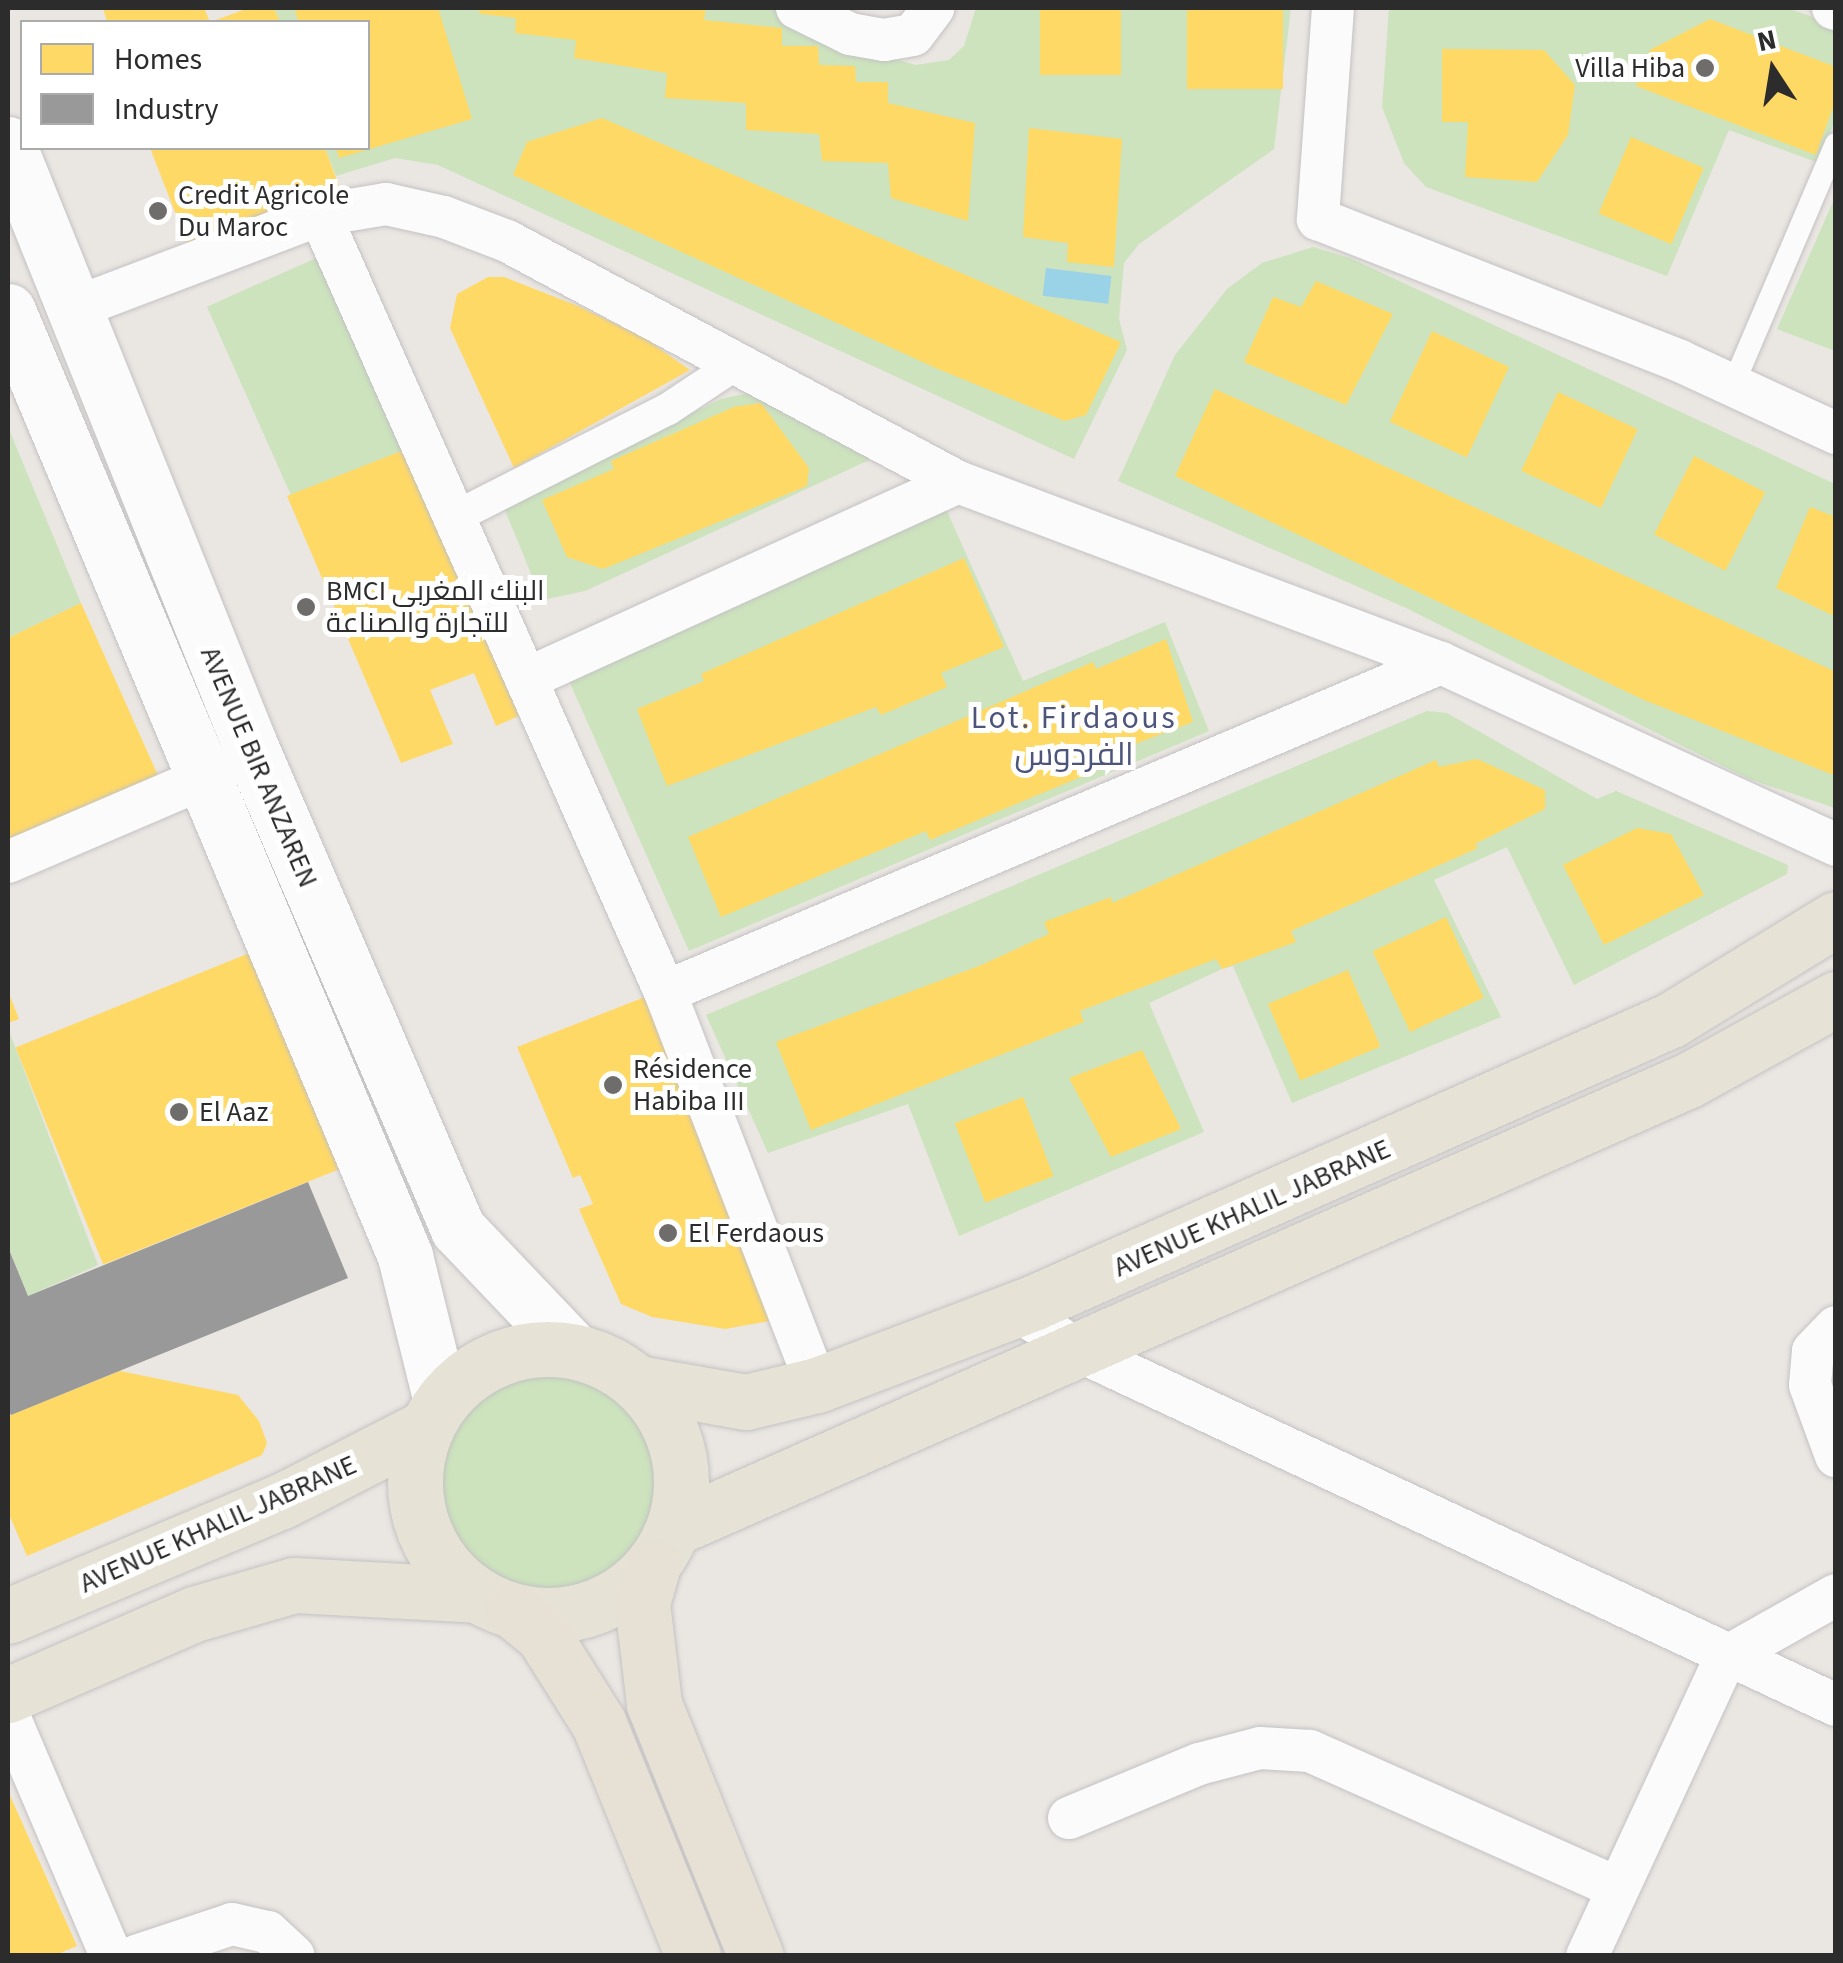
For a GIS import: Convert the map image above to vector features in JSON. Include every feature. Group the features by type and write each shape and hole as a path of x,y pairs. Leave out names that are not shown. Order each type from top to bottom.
{"highway":[{"path":"663,1546 642,1602 654,1704 756,1956"},
{"path":"494,1603 542,1634 598,1724 694,1956"}],"main road":[{"name":"AVENUE BIR ANZAREN","path":"8,144 72,308 458,1229 574,1351"},
{"name":"AVENUE BIR ANZAREN","path":"8,311 405,1256 433,1414"},
{"name":"AVENUE KHALIL JABRANE","path":"638,1383 746,1402 818,1385 1015,1309 1631,1039 1836,919"},
{"path":"8,1694 194,1614 294,1585 494,1603 557,1615 602,1604 663,1546 781,1476 1081,1352 1667,1088 1836,999"},
{"path":"1631,1039 1667,1088"},
{"path":"494,1603 449,1572 417,1510 414,1475 433,1414 488,1362 530,1349 574,1351 638,1383 658,1405 680,1455 663,1546"},
{"name":"AVENUE KHALIL JABRANE","path":"8,1615 282,1501 433,1414"}],"street":[{"path":"797,8 850,34 884,40 913,35 933,8"},
{"path":"1333,8 1318,219 1734,385 1836,433"},
{"path":"72,308 320,214 386,204 444,217 507,241 958,482 1441,664 1836,845"},
{"path":"320,214 666,992 818,1385"},
{"path":"453,518 668,410 736,364"},
{"path":"526,679 958,482"},
{"path":"666,992 1441,664"},
{"path":"8,862 202,779"},
{"path":"1015,1309 1081,1352 1726,1657 1836,1705"},
{"path":"1836,1327 1813,1351 1810,1385 1836,1456"},
{"path":"1587,1956 1726,1657 1836,1595"},
{"path":"8,1714 110,1956"},
{"path":"1069,1818 1199,1764 1260,1748 1310,1751 1617,1888"},
{"path":"136,1956 232,1924 268,1932 294,1956"}],"lane":[{"path":"1734,385 1836,144"}],"green space":[{"path":"274,8 771,8 861,50 916,65 949,60 964,46 976,8 1291,8 1274,149 1139,244 1124,263 1119,319 1127,350 1074,459 438,165 395,158 336,176 326,150 370,150 370,20 279,20"},
{"path":"1389,8 1787,8 1835,25 1835,120 1819,163 1729,130 1667,276 1426,187 1404,163 1382,107"},
{"path":"1835,197 1836,351 1777,329"},
{"path":"1313,247 1350,258 1835,484 1835,808 1749,779 1406,608 1118,481 1175,355 1227,289 1262,263"},
{"path":"323,255 409,448 293,499 207,307"},
{"path":"748,393 880,455 585,591 542,600 504,508 721,399"},
{"path":"8,427 81,603 8,638"},
{"path":"946,509 1023,681 1165,622 1209,731 689,951 566,674"},
{"path":"1427,711 1447,713 1597,799 1616,791 1788,865 1787,874 1574,985 1507,847 1434,880 1501,1017 1292,1103 1233,966 1222,969 1149,1003 1204,1132 959,1236 908,1104 768,1153 706,1015"},
{"path":"8,1028 98,1265 28,1296 8,1246"},
{"path":"549,1370 591,1379 626,1403 650,1438 659,1480 650,1522 626,1557 591,1581 549,1590 507,1581 472,1557 448,1522 439,1480 448,1438 472,1403 507,1379"}],"water":[{"path":"1046,268 1112,276 1108,304 1043,296"}],"building: Homes":[{"path":"103,8 204,8 209,20 106,20"},
{"path":"249,8 274,8 279,20 216,20"},
{"path":"294,8 438,8 472,119 370,149 370,20 298,20"},
{"path":"477,8 706,8 704,20 782,28 782,46 818,46 819,65 855,66 856,82 888,82 888,103 975,123 968,221 891,198 888,163 822,161 819,134 746,130 746,103 665,98 667,73 574,58 576,40 515,33 516,18 481,14"},
{"path":"1040,8 1121,8 1121,75 1040,75"},
{"path":"1187,8 1283,8 1283,89 1187,89"},
{"path":"1710,19 1836,67 1836,99 1816,155 1636,86 1650,50"},
{"path":"1442,49 1544,50 1575,85 1568,135 1537,182 1465,177 1468,122 1442,122"},
{"path":"602,118 1121,342 1086,415 1065,421 938,369 513,175 527,142"},
{"path":"1029,128 1122,139 1114,267 1067,262 1068,243 1023,237"},
{"path":"1631,137 1704,168 1671,244 1599,213"},
{"path":"151,150 326,150 339,186 330,199 191,253"},
{"path":"337,150 366,150 339,158"},
{"path":"488,277 504,277 578,306 643,337 690,370 514,468 450,328 457,294"},
{"path":"1316,281 1393,314 1346,405 1244,362 1273,297 1301,307"},
{"path":"1432,331 1509,367 1467,458 1390,422"},
{"path":"1215,389 1836,672 1836,776 1644,700 1175,476"},
{"path":"1558,392 1638,429 1601,508 1521,471"},
{"path":"761,403 809,468 807,486 603,569 567,557 542,500 614,469 611,461 734,407"},
{"path":"409,448 523,714 496,726 474,673 430,690 453,744 401,763 287,496"},
{"path":"1694,456 1765,492 1725,571 1654,534"},
{"path":"1810,507 1836,517 1836,617 1776,588"},
{"path":"964,558 1004,647 941,673 947,687 881,715 876,707 667,786 637,709 704,681 701,674"},
{"path":"81,603 160,780 8,842 8,638"},
{"path":"1166,639 1193,722 1127,747 1131,756 930,840 926,831 721,917 688,837 1093,662 1096,669"},
{"path":"1477,759 1545,790 1545,809 1475,844 1478,848 1291,931 1296,942 1222,969 1216,959 1080,1011 1084,1022 811,1130 776,1042 979,966 1049,934 1044,922 1111,897 1112,903 1436,760 1439,767"},
{"path":"1637,828 1671,834 1704,895 1604,945 1563,865"},
{"path":"1446,917 1484,998 1410,1032 1373,951"},
{"name":"El Aaz","path":"252,952 340,1169 103,1264 16,1048"},
{"path":"1348,970 1380,1046 1300,1080 1268,1004"},
{"path":"8,991 19,1019 8,1023"},
{"path":"655,993 781,1319 725,1329 652,1317 621,1304 579,1209 593,1204 580,1175 573,1178 517,1047"},
{"path":"1142,1050 1181,1129 1111,1157 1069,1078"},
{"path":"1023,1097 1053,1176 985,1203 955,1123"},
{"path":"120,1371 238,1395 259,1421 267,1443 262,1455 27,1556 8,1512 8,1416"},
{"path":"8,1791 77,1946 53,1956 8,1956"}],"building: Industry":[{"path":"308,1182 348,1278 11,1415 8,1247 28,1296"}],"place":[{"name":"Villa Hiba","path":"1705,68"},
{"name":"Credit Agricole Du Maroc","path":"158,211"},
{"name":"BMCI البنك المغربي للتجارة والصناعة","path":"306,607"},
{"name":"Résidence Habiba III","path":"613,1085"},
{"name":"El Aaz","path":"179,1112"},
{"name":"El Ferdaous","path":"668,1233"}],"district":[{"name":"Lot. Firdaous الفردوس","path":"1074,738"}]}
